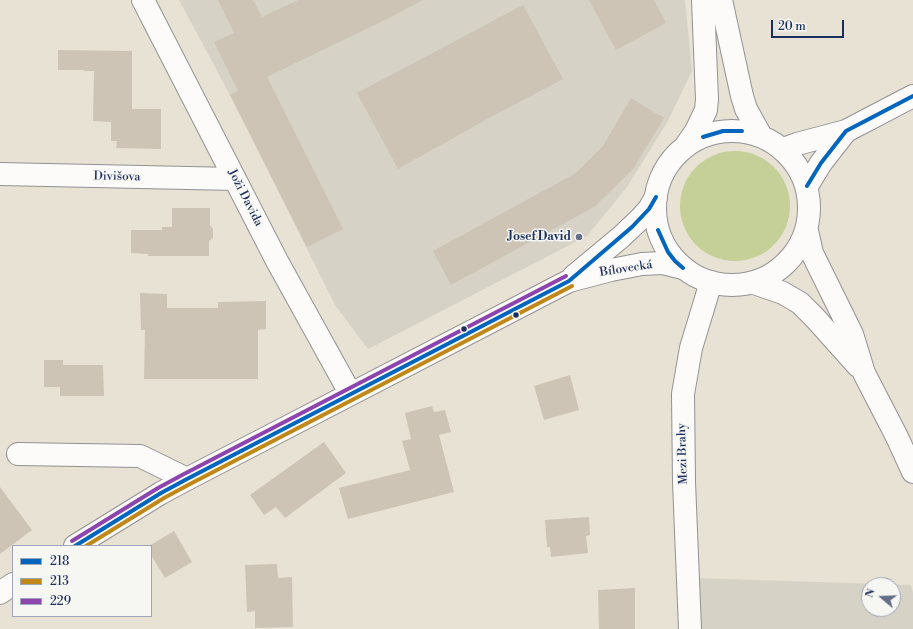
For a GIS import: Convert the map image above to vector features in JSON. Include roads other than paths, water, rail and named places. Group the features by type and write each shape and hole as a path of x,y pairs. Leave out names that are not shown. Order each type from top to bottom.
{"main road":[{"name":"Joži Davida","path":"143,0 283,271 350,393"},
{"path":"684,148 696,131 706,110 707,86 703,0"},
{"path":"720,0 742,96 746,108 761,136"},
{"path":"783,149 846,132 913,96"},
{"name":"Bílovecká","path":"569,281 632,227 649,209 656,197 663,174 669,164 684,148 703,137 723,132 742,131 761,136 783,149 797,166 807,186 810,209 807,231 799,248 787,264 772,275 754,283 724,286 696,277 683,268 668,252 658,230 656,197"},
{"path":"807,186 822,163 846,132"},
{"name":"Divišova","path":"0,174 235,179"},
{"path":"807,231 812,253 852,334 864,373 913,472"},
{"name":"Bílovecká","path":"77,545 160,493 350,393 569,281 642,264 663,263 683,268"},
{"name":"Mezi Brahy","path":"690,629 684,482 683,394 691,348 711,282"},
{"path":"754,283 783,292 800,303 864,373"},
{"path":"18,454 140,456 187,479"},
{"path":"0,593 12,585"}],"place":[{"name":"Josef David","path":"579,237"}]}
